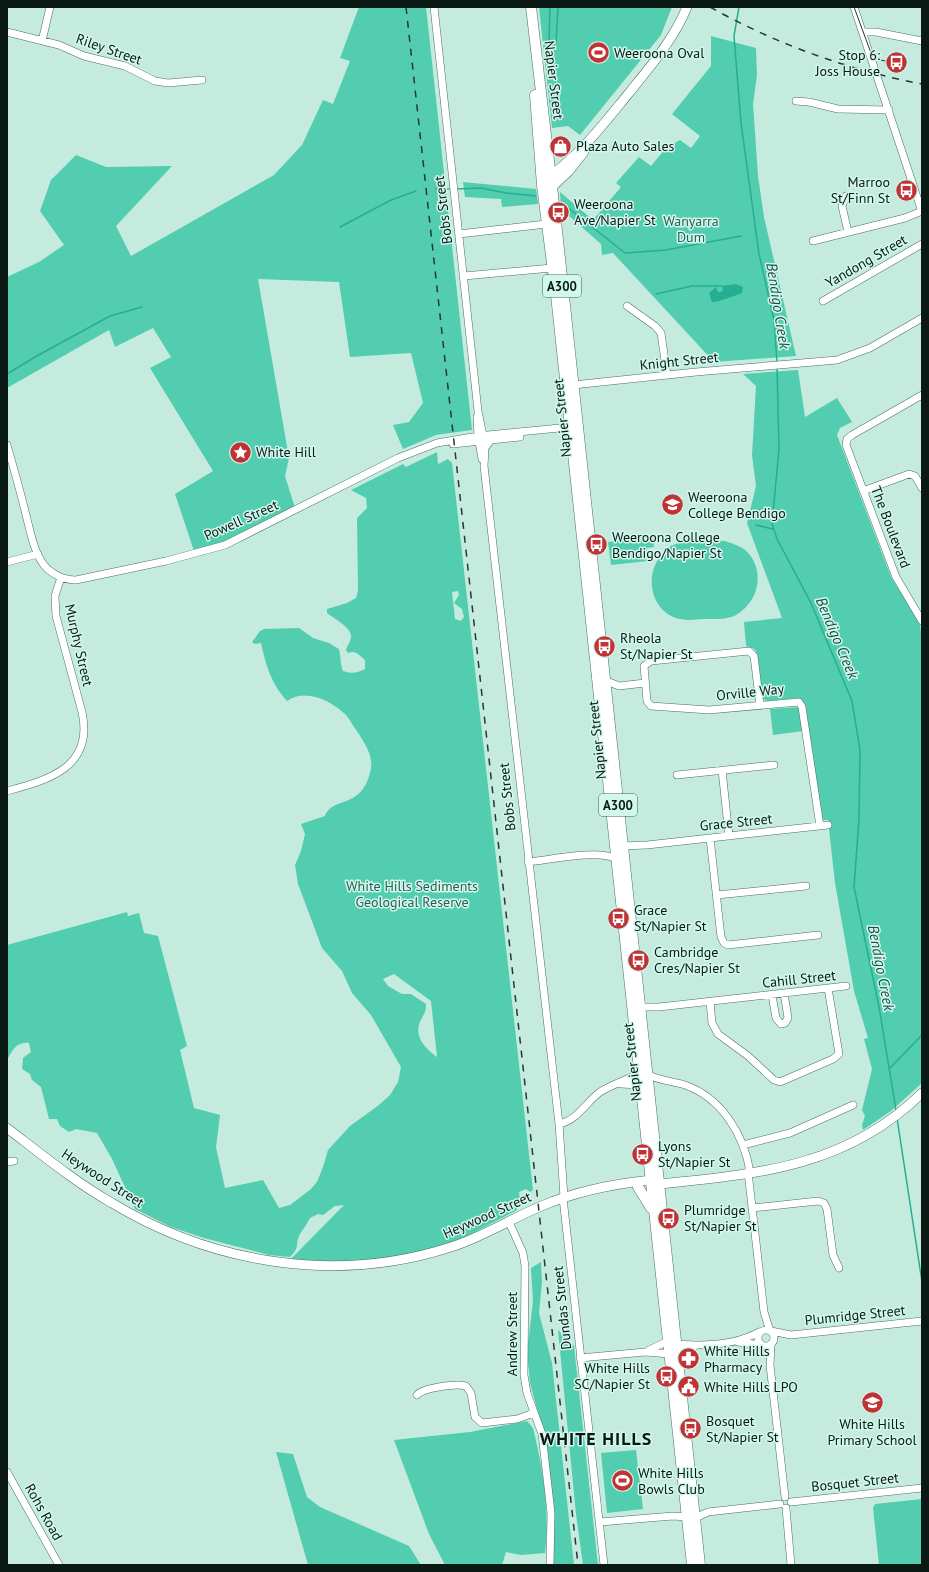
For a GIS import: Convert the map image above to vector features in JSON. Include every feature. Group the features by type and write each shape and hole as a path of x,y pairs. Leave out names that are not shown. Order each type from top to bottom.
{"highway":[{"name":"Napier Street","path":"526,7 546,224 552,268 560,304 573,385 574,428 601,649 601,683 606,695 619,852 620,894 638,1060 643,1073"},
{"name":"Napier Street","path":"531,7 551,175 560,304 619,852 626,877 640,1012 644,1085 673,1349 675,1373 674,1395 684,1484 700,1565"},
{"path":"546,224 546,182 551,175"},
{"path":"619,852 620,894"},
{"path":"623,920 627,918 626,877"},
{"path":"638,1060 639,1035 636,1012 640,1012"},
{"name":"Napier Street","path":"655,1182 655,1219 685,1432 692,1565"},
{"path":"638,1187 646,1198 655,1219"},
{"path":"684,1484 682,1436 685,1432"}],"main road":[{"path":"671,36 682,7"},
{"path":"552,187 574,166 603,125 655,60 671,36 687,7"},
{"path":"551,175 570,160 603,125"},
{"path":"565,1197 600,1187 655,1182 711,1174 749,1172 786,1166 819,1157 848,1146 878,1129 922,1093"},
{"name":"Heywood Street","path":"7,1128 88,1188 132,1215 182,1238 224,1251 261,1260 324,1266 388,1262 450,1247 565,1197"},
{"path":"565,1197 638,1187 655,1182"}],"street":[{"path":"42,41 50,7"},
{"name":"Bobs Street","path":"434,7 478,411 485,448 484,466"},
{"path":"812,241 905,218 922,210 854,7"},
{"name":"Riley Street","path":"7,32 59,45 84,56 125,66 155,81 168,83 202,80"},
{"path":"863,32 876,32 922,41"},
{"path":"796,101 809,102 838,109 889,110"},
{"path":"846,196 843,201 842,208 848,232"},
{"path":"459,234 546,224"},
{"name":"Yandong Street","path":"823,301 922,244"},
{"path":"464,276 552,268"},
{"path":"627,306 655,326 661,333 667,375"},
{"name":"Knight Street","path":"573,385 762,366 823,362 843,358 870,348 922,318"},
{"name":"The Boulevard","path":"922,395 847,439 847,448 896,577 922,621"},
{"name":"Powell Street","path":"61,578 76,580 91,578 188,556 225,545 398,458 442,442 574,428"},
{"name":"Bobs Street","path":"483,438 484,466 559,1124 563,1179"},
{"path":"7,444 38,554 47,568 61,578"},
{"path":"863,491 909,474 915,476 922,488"},
{"path":"7,562 38,554"},
{"name":"Murphy Street","path":"7,791 39,782 58,774 72,761 81,745 84,720 55,608 56,590 61,578"},
{"name":"Orville Way","path":"760,705 754,656 748,651 648,662 644,666 648,703 654,707 709,710 760,705 794,701 799,702 801,705 820,826"},
{"path":"601,683 616,685 645,683"},
{"path":"606,695 614,689 625,685"},
{"path":"677,775 774,765"},
{"path":"722,770 729,836"},
{"name":"Grace Street","path":"528,862 595,855 608,856 647,845 828,825"},
{"path":"710,838 722,939 726,945 818,935"},
{"name":"Grace Street","path":"595,855 608,851 631,851 647,845"},
{"path":"717,896 806,886"},
{"name":"Cahill Street","path":"640,1012 659,1007 846,986"},
{"path":"710,1002 712,1023 718,1034 748,1056 774,1080 780,1082 833,1059 839,1054 828,988"},
{"path":"772,995 776,1018 778,1022 783,1023 788,1018 784,993"},
{"path":"559,1124 574,1118 593,1098 615,1085 643,1073 691,1087 713,1101 732,1124 743,1145 749,1172 764,1312 770,1331 774,1337 770,1365 791,1565"},
{"path":"615,1085 630,1083 644,1085 658,1081 671,1081"},
{"path":"743,1145 790,1133 853,1105"},
{"name":"Dundas Street","path":"563,1179 565,1216 580,1358 604,1565"},
{"path":"752,1208 818,1201 824,1203 827,1209 833,1255 839,1268"},
{"name":"Andrew Street","path":"509,1222 523,1253 526,1266 524,1374 527,1393 542,1434 550,1504 550,1565"},
{"path":"764,1312 757,1340 770,1365"},
{"name":"Plumridge Street","path":"770,1331 791,1335 922,1321"},
{"path":"580,1358 731,1342 765,1330 770,1331"},
{"name":"Plumridge Street","path":"772,1344 791,1335"},
{"path":"731,1342 761,1346 772,1344"},
{"path":"645,1352 673,1349"},
{"path":"417,1395 420,1391 428,1389 460,1385 466,1386 471,1393 475,1417 482,1423 517,1419 534,1413"},
{"name":"Rohs Road","path":"7,1472 59,1565"},
{"name":"Bosquet Street","path":"784,1503 789,1507 791,1502 922,1488"},
{"path":"600,1522 673,1516 784,1503"}],"green space":[{"path":"359,7 426,7 472,430 436,435 403,449 393,425 409,422 423,403 411,353 350,357 339,282 258,279 289,458 285,476 296,511 195,554 175,494 213,471 150,368 171,357 153,328 115,347 109,330 7,388 7,277 39,262 64,245 40,211 51,180 76,155 106,167 172,166 116,226 131,256 274,175 302,145 323,100 333,104 350,61 340,58"},
{"path":"539,7 672,7 661,35 580,135 568,126 552,128"},
{"name":"Wanyarra Dum","path":"711,36 756,48 757,75 753,104 758,176 764,217 796,356 714,362 613,253 602,255 601,244 561,209 560,192 593,220 621,187 616,183 639,157 651,166 666,148 680,140 691,148 700,136 672,114 711,66"},
{"path":"463,182 536,189 538,204 502,207 501,199 465,197"},
{"path":"798,370 805,417 837,398 852,422 840,428 837,435 891,577 920,624 922,641 922,1083 891,1111 863,1130 862,1125 865,1116 862,1110 872,1069 864,1039 868,1038 854,991 835,883 828,820 822,820 803,702 798,698 767,701 763,699 756,651 753,648 748,648 746,645 744,622 782,618 747,523 756,486 752,455 756,386 743,374"},
{"name":"White Hills Sediments Geological Reserve","path":"437,452 438,464 448,459 452,463 533,1190 530,1192 526,1189 519,1192 521,1206 517,1208 517,1210 444,1248 382,1264 289,1261 344,1205 335,1206 323,1215 318,1214 310,1218 300,1234 296,1248 290,1257 269,1255 204,1238 171,1227 135,1209 112,1159 97,1133 76,1129 69,1132 60,1126 57,1119 49,1119 41,1087 32,1080 30,1074 22,1069 23,1058 31,1052 29,1043 18,1045 10,1054 7,1061 7,945 127,912 128,916 139,913 144,933 158,936 187,1046 180,1050 194,1108 220,1115 216,1147 225,1188 263,1180 279,1208 290,1205 311,1189 317,1182 328,1150 350,1126 390,1095 398,1082 401,1067 371,1015 352,993 342,971 322,948 298,884 295,865 301,851 305,834 301,824 325,816 334,806 355,797 362,791 367,782 371,768 370,755 349,718 332,704 317,697 309,696 294,697 287,701 273,681 261,643 255,644 252,642 260,631 264,629 299,628 313,638 329,643 339,649 343,671 354,673 365,669 365,660 353,652 348,653 346,650 351,638 349,631 327,613 327,609 347,603 356,598 358,591 357,518 367,508 366,498 351,490 403,464 406,467","holes":["458,591 459,595 454,603 462,609 464,617 461,621 455,619 452,592","394,974 431,1001 437,1057 429,1051 420,1039 418,1030 421,1019 425,1013 426,1004 411,994 402,994 388,986 383,979"]},
{"path":"653,537 654,547 647,548 648,561 611,565 608,542 645,538 646,541 646,538"},
{"path":"688,541 725,541 745,550 755,563 758,580 754,596 749,604 736,615 720,619 684,620 673,617 664,611 653,594 652,584 652,574 655,565 661,556 668,548"},
{"path":"799,707 803,731 773,735 770,709"},
{"path":"541,1262 542,1282 539,1313 552,1363 574,1565 553,1565 543,1431 530,1383 527,1352 533,1301 531,1268"},
{"path":"558,1330 574,1346 598,1565 583,1565 576,1514"},
{"path":"527,1421 533,1428 543,1474 547,1521 545,1553 521,1555 506,1552 502,1565 445,1565 429,1534 394,1440 470,1432"},
{"name":"White Hills Bowls Club","path":"636,1450 643,1509 607,1513 601,1453"},
{"path":"276,1452 293,1454 307,1497 320,1507 409,1546 421,1565 308,1565"},
{"path":"922,1499 922,1565 879,1565 873,1508 875,1504"}],"shaded area":[{"path":"736,284 743,287 742,293 712,302 709,293 716,287 718,292 721,292 723,290 722,286"}],"waterway":[{"path":"549,42 550,7"},
{"path":"556,42 558,7"},
{"name":"Bendigo Creek","path":"739,7 734,36 741,123 759,254 774,320 777,363"},
{"path":"457,189 481,188 506,193 536,196"},
{"path":"436,189 449,189"},
{"path":"340,227 391,200 416,191"},
{"path":"562,203 625,253 666,250 741,236"},
{"path":"656,294 692,286 722,286"},
{"path":"7,374 110,316 142,307"},
{"name":"Bendigo Creek","path":"777,367 779,449 772,524 777,539 811,603 852,701 860,750 859,819 854,887 879,1007 896,1110"},
{"path":"756,525 773,529"},
{"path":"890,1068 922,1035"},
{"name":"Bendigo Creek","path":"897,1118 922,1282"}],"tram line":[{"path":"854,7 871,53 880,60 896,63"}],"railway":[{"path":"406,7 578,1565"},
{"path":"710,7 761,33 813,54 867,71 922,84"}],"place":[{"name":"Weeroona Oval","path":"599,53"},
{"name":"Stop 6: Joss House","path":"896,63"},
{"name":"Plaza Auto Sales","path":"561,146"},
{"name":"Marroo St/Finn St","path":"906,190"},
{"name":"Weeroona Ave/Napier St","path":"559,212"},
{"name":"White Hill","path":"240,452"},
{"name":"Weeroona College Bendigo","path":"672,505"},
{"name":"Weeroona College Bendigo/Napier St","path":"596,545"},
{"name":"Rheola St/Napier St","path":"605,646"},
{"name":"Grace St/Napier St","path":"618,918"},
{"name":"Cambridge Cres/Napier St","path":"639,960"},
{"name":"Lyons St/Napier St","path":"643,1154"},
{"name":"Plumridge St/Napier St","path":"668,1218"},
{"name":"White Hills Pharmacy","path":"688,1359"},
{"name":"White Hills SC/Napier St","path":"666,1376"},
{"name":"White Hills LPO","path":"688,1387"},
{"name":"White Hills Primary School","path":"872,1402"},
{"name":"Bosquet St/Napier St","path":"691,1429"},
{"name":"White Hills Bowls Club","path":"622,1481"}],"district":[{"name":"WHITE HILLS","path":"596,1439"}]}
